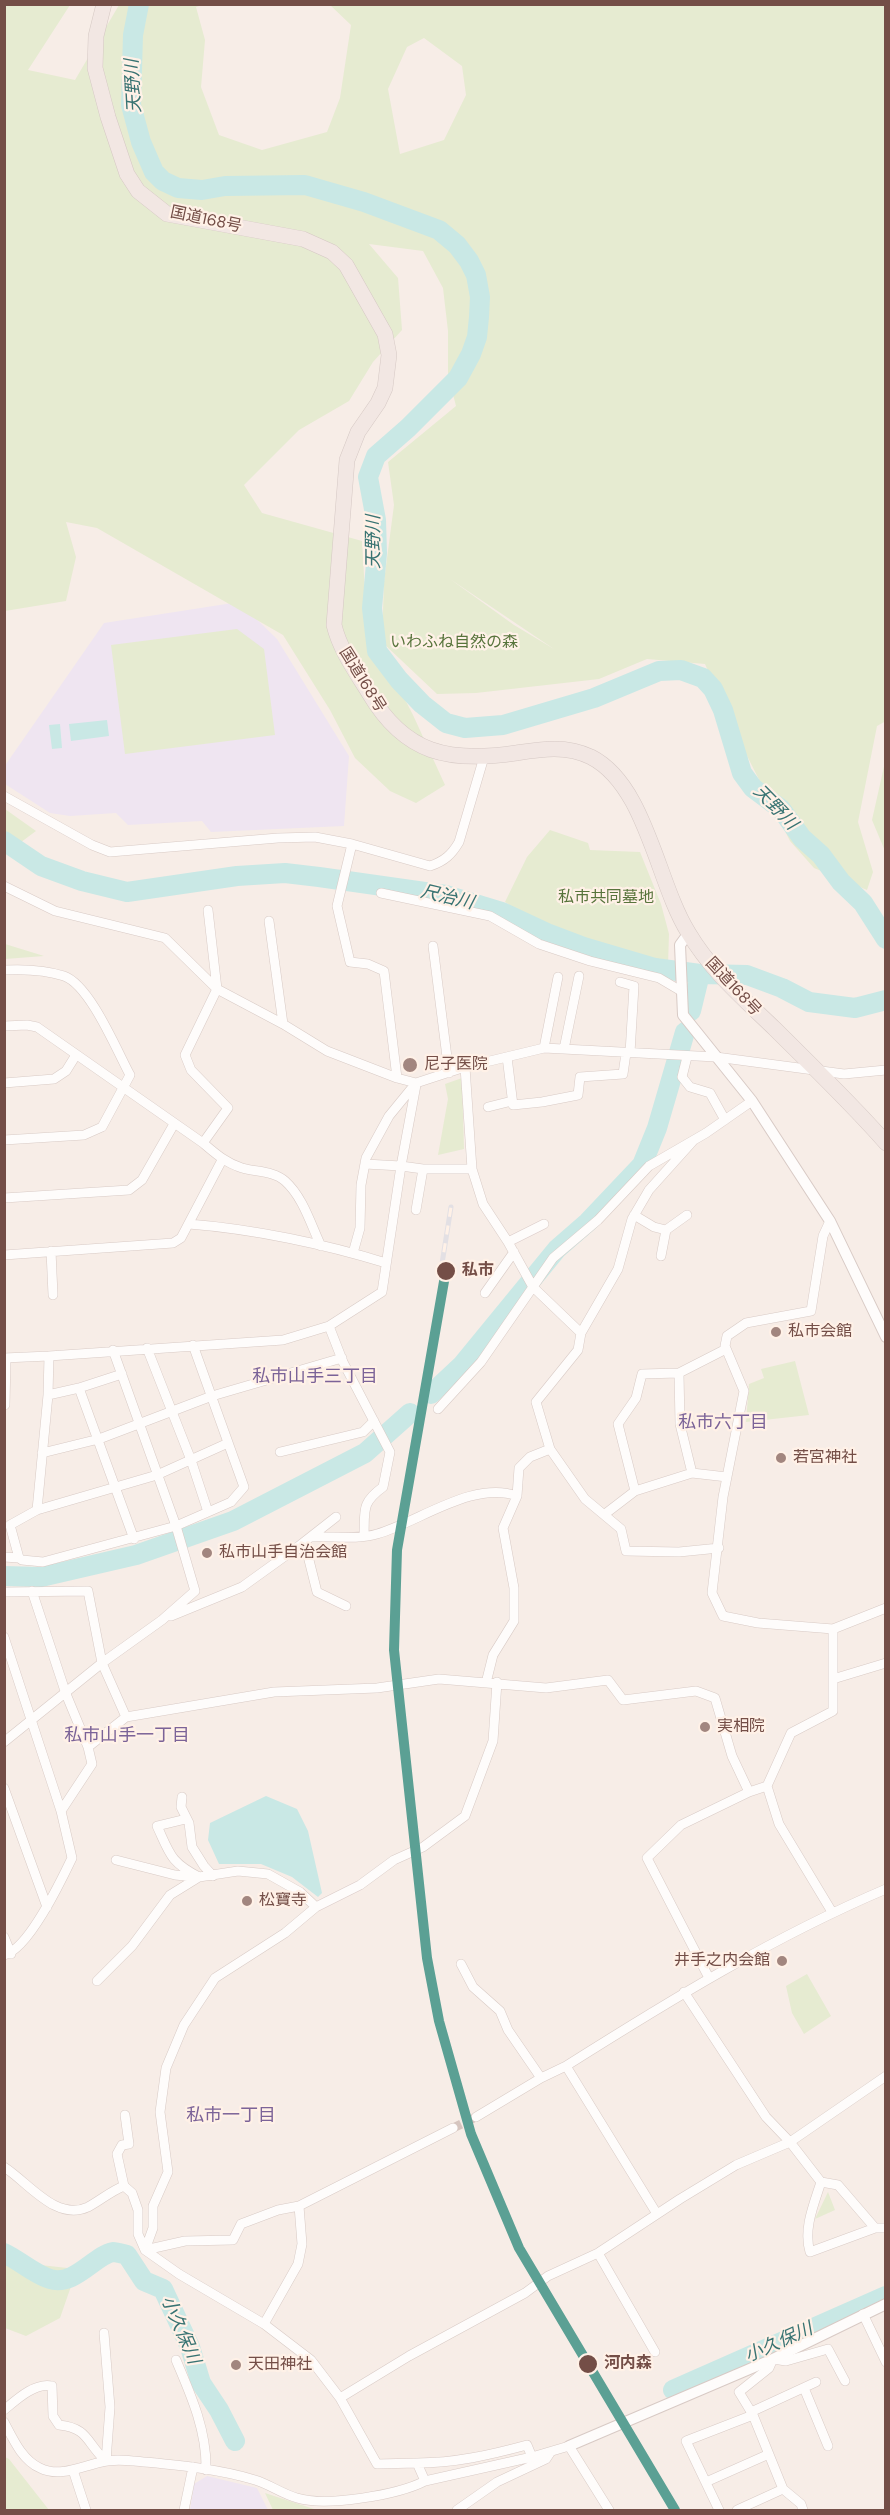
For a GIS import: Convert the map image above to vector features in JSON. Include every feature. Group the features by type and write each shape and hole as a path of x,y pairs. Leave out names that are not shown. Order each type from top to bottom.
{"highway":[{"name":"国道168号","path":"104,4 96,36 95,68 121,156 138,191 167,214 303,239 332,252 345,265 385,334 389,355 386,388 358,432 347,460 335,593 336,634 341,648 372,699 407,739 444,755 483,757 548,747 560,748 591,757 616,776 631,797 688,934 711,966 746,1004 883,1135"}],"street":[{"path":"4,796 92,845 110,852 315,837 352,844 416,864 430,866 452,854 459,842 483,757"},
{"path":"352,844 337,906 350,962 368,964 384,970 397,1077"},
{"path":"4,886 55,911 165,938 217,989 283,1024 327,1051 416,1083"},
{"path":"381,893 490,916 539,944 590,961 659,978 681,991"},
{"path":"203,1143 228,1108 191,1070 185,1055 217,989 208,910"},
{"path":"269,921 283,1024"},
{"path":"688,934 680,945 683,1015 752,1101 830,1221 885,1337"},
{"path":"433,946 449,1073"},
{"path":"4,970 23,969 66,977 88,996 130,1075 102,1127 84,1135 4,1140"},
{"path":"564,1049 579,976"},
{"path":"544,1048 558,977"},
{"path":"507,1057 513,1105 578,1095 580,1077 623,1074 628,1053 634,987 620,982"},
{"path":"4,1026 37,1027 203,1143 222,1160 252,1171 274,1174 284,1179 294,1190 321,1246"},
{"path":"353,1253 360,1228 365,1164 389,1116 416,1083 465,1067 544,1048 681,1057 716,1057 844,1074 885,1070"},
{"path":"4,1083 54,1079 66,1071 76,1055"},
{"path":"681,1057 682,1077 690,1087 710,1093 725,1120"},
{"path":"465,1067 472,1169 483,1204 531,1283 581,1333"},
{"path":"5,1405 5,1358 283,1340 329,1326 382,1292 416,1083"},
{"path":"488,1107 512,1101"},
{"path":"438,1409 481,1362 531,1283 554,1258 597,1220 649,1166 752,1101"},
{"path":"4,1198 129,1190 142,1180 174,1124"},
{"path":"698,1136 649,1190 634,1215 618,1269 581,1333 578,1350 536,1402 550,1449 585,1499 621,1529 626,1551 679,1552 719,1548"},
{"path":"4,1254 172,1243 181,1238 222,1160"},
{"path":"365,1164 423,1169 472,1169"},
{"path":"416,1210 423,1169"},
{"path":"634,1215 654,1227 666,1230"},
{"path":"661,1256 666,1230 687,1215"},
{"path":"830,1221 823,1236 811,1311 746,1323 727,1336 726,1349 744,1391 728,1477 712,1593 723,1616 758,1623 833,1629 885,1608"},
{"path":"189,1224 216,1226 321,1246 386,1263"},
{"path":"508,1242 544,1224"},
{"path":"51,1251 54,1294"},
{"path":"485,1293 514,1252"},
{"path":"329,1326 342,1358 390,1452 383,1487 370,1497 365,1505 364,1536"},
{"path":"4,1557 43,1562 176,1526 231,1502 244,1487 193,1345"},
{"path":"147,1348 208,1512"},
{"path":"635,1491 618,1424 636,1398 642,1374 679,1373 726,1349"},
{"path":"4,1742 195,1592 176,1526 113,1350"},
{"path":"37,1510 48,1395 49,1356"},
{"path":"42,1453 99,1438 212,1396 342,1358"},
{"path":"679,1373 680,1424 692,1473"},
{"path":"48,1395 122,1374"},
{"path":"79,1388 134,1539"},
{"path":"280,1452 363,1432 375,1422"},
{"path":"19,1558 10,1525 37,1510 157,1475 228,1443"},
{"path":"486,1683 493,1655 514,1621 514,1588 504,1546 503,1528 517,1496 519,1468 530,1457 550,1449"},
{"path":"605,1514 635,1491 692,1473 728,1477"},
{"path":"312,1537 364,1536 388,1530 429,1514 447,1504 481,1494 504,1492 517,1496"},
{"path":"162,1620 242,1587 336,1517"},
{"path":"300,1546 308,1556 316,1592 346,1606"},
{"path":"32,1591 92,1764 61,1811"},
{"path":"4,1592 88,1591 102,1663 126,1717"},
{"path":"832,1912 779,1824 767,1786 791,1733 833,1711 833,1629"},
{"path":"4,1637 61,1811 72,1858 47,1907 20,1946 8,1954 4,1937"},
{"path":"833,1679 885,1663"},
{"path":"88,1747 126,1717 274,1692 377,1688 439,1680 497,1682 546,1688 608,1680 623,1700 696,1691 715,1698 732,1756 749,1792"},
{"path":"145,2250 153,2228 153,2206 168,2172 160,2112 166,2068 184,2025 215,1978 285,1933 316,1907 360,1885 394,1860 423,1847 465,1816 493,1742 497,1682"},
{"path":"709,1978 647,1858 681,1825 749,1792 767,1786"},
{"path":"4,1788 47,1907"},
{"path":"182,1797 181,1807 192,1847 213,1876"},
{"path":"186,1819 158,1826 171,1858 180,1868 198,1877"},
{"path":"116,1860 175,1875 213,1876 237,1870 268,1874 300,1892 316,1907"},
{"path":"97,1981 132,1946 170,1895 198,1877"},
{"path":"476,2117 541,2078 566,2066 709,1978 832,1912 885,1889"},
{"path":"461,1964 473,1987 500,2011 508,2030 541,2078"},
{"path":"684,1992 766,2117 790,2142 821,2182 838,2185 875,2229"},
{"path":"566,2066 657,2214"},
{"path":"340,2398 409,2356 525,2293 548,2276 598,2253 736,2165 790,2142 885,2076"},
{"path":"125,2115 129,2144 122,2145 117,2154 124,2186 132,2193 138,2210 138,2234 145,2250 179,2274 264,2324 311,2360 340,2398 377,2464 442,2463 482,2457 527,2445 532,2457"},
{"path":"145,2250 185,2241 232,2240 241,2224 278,2210 299,2206 453,2128"},
{"path":"4,2166 32,2187 43,2200 62,2208 80,2209 124,2186"},
{"path":"821,2182 810,2215 807,2242 810,2252 875,2229 885,2228"},
{"path":"264,2324 298,2264 302,2244 299,2206"},
{"path":"598,2253 655,2352"},
{"path":"4,2422 16,2445 27,2459 41,2469 63,2472 117,2459 193,2467 256,2480 296,2498 322,2506 384,2493 569,2446 773,2359 885,2304"},
{"path":"863,2314 885,2362"},
{"path":"104,2332 110,2407 106,2461"},
{"path":"773,2359 786,2361 828,2349 843,2376 831,2376"},
{"path":"773,2359 769,2368 739,2392 752,2413 783,2489 801,2504 803,2511"},
{"path":"176,2360 194,2402 207,2449 206,2470"},
{"path":"719,2511 686,2441 816,2382"},
{"path":"4,2410 21,2396 45,2384 52,2386 53,2416 59,2425 75,2426 82,2431 106,2461"},
{"path":"804,2388 828,2446"},
{"path":"569,2446 609,2511"},
{"path":"457,2511 496,2482 546,2459 552,2451"},
{"path":"706,2482 769,2454"},
{"path":"417,2463 425,2481"},
{"path":"184,2511 193,2467"},
{"path":"73,2470 86,2511"},
{"path":"736,2511 783,2489"}],"shaded area":[{"path":"239,602 277,639 349,756 344,826 211,832 202,821 128,825 116,813 70,816 50,813 5,784 4,767 104,623"},
{"path":"207,2476 257,2488 268,2510 190,2510 194,2484"}],"green space":[{"name":"いわふね自然の森","path":"5,5 70,5 28,70 75,80 119,5 202,5 196,7 205,40 201,87 219,135 262,150 327,132 340,98 351,25 330,5 885,5 886,721 877,726 858,822 873,872 867,890 814,868 790,841 738,738 705,664 647,659 599,679 476,693 437,694 382,642 384,581 394,505 388,462 456,406 448,375 448,331 443,288 423,251 369,244 398,278 402,330 373,362 349,401 299,430 244,485 262,513 362,541 367,626 413,715 445,785 416,803 390,791 355,758 330,710 283,635 97,528 66,522 76,557 66,601 5,611","holes":["424,38 462,66 466,95 444,140 400,154 388,89 407,47","450,579 554,649 514,625"]},
{"path":"237,629 264,649 275,735 125,754 111,645"},
{"path":"885,762 885,851 872,820"},
{"path":"5,809 36,831 5,854"},
{"name":"私市共同墓地","path":"550,830 588,843 590,850 640,852 661,904 669,934 668,965 618,952 543,927 505,902 527,857"},
{"path":"5,944 44,956 5,959"},
{"path":"462,1078 464,1149 438,1155 448,1099 445,1084"},
{"path":"795,1361 809,1415 746,1422 749,1384 764,1378 761,1369"},
{"path":"807,1974 831,2016 804,2034 792,2013 786,1986"},
{"path":"828,2192 835,2210 815,2219"},
{"path":"5,2245 40,2265 77,2269 60,2318 26,2336 5,2328"},
{"path":"5,2457 9,2459 49,2510 5,2510"},
{"path":"265,2493 314,2509 315,2510 273,2510"}],"water":[{"path":"107,720 109,736 71,741 69,724"},
{"path":"60,724 62,748 52,749 49,725"},
{"path":"266,1796 297,1809 308,1831 322,1893 318,1897 292,1877 261,1864 219,1864 208,1840 210,1823"}],"waterway":[{"name":"天野川","path":"139,4 133,35 131,105 141,142 154,172 163,181 178,188 202,190 225,186 305,185 364,202 439,230 457,245 476,275 480,297 479,317 477,337 471,354 458,378 376,456 368,477 376,520 377,553 372,608 377,651 399,680 422,704 446,723 465,728 503,725 594,698 659,671 681,670 703,678 713,689 723,710 742,773 753,788 781,809 802,838 821,855 841,882 863,903 886,939"},
{"name":"尺治川","path":"4,841 41,866 82,881 127,892 237,876 285,873 446,895 502,912 584,947 655,968 700,974 747,975 782,988 809,1002 855,1008 886,1000"},
{"path":"691,1011 700,974"},
{"path":"431,1394 462,1365 557,1249 588,1222 642,1165 657,1128 685,1032"},
{"path":"4,1576 41,1577 136,1555 233,1521 365,1453 410,1413"},
{"name":"小久保川","path":"4,2253 44,2277 59,2280 76,2275 106,2254 113,2252 127,2255 144,2281 163,2289 190,2347 201,2383 219,2410 235,2441"},
{"name":"小久保川","path":"673,2390 886,2296"}],"tunnel":[{"path":"453,2128 476,2117"}],"railway":[{"path":"441,1270 451,1207"}],"transit line":[{"path":"446,1270 397,1550 394,1650 427,1958 439,2021 471,2134 519,2248 675,2510"}],"place":[{"name":"尼子医院","path":"410,1065"},
{"name":"私市","path":"446,1271"},
{"name":"私市会館","path":"776,1332"},
{"name":"若宮神社","path":"781,1458"},
{"name":"私市山手自治会館","path":"207,1553"},
{"name":"実相院","path":"705,1727"},
{"name":"松寶寺","path":"247,1901"},
{"name":"井手之内会館","path":"782,1961"},
{"name":"河内森","path":"588,2364"},
{"name":"天田神社","path":"236,2365"}],"district":[{"name":"私市山手三丁目","path":"315,1377"},
{"name":"私市六丁目","path":"723,1423"},
{"name":"私市山手一丁目","path":"127,1736"},
{"name":"私市一丁目","path":"231,2116"}]}
